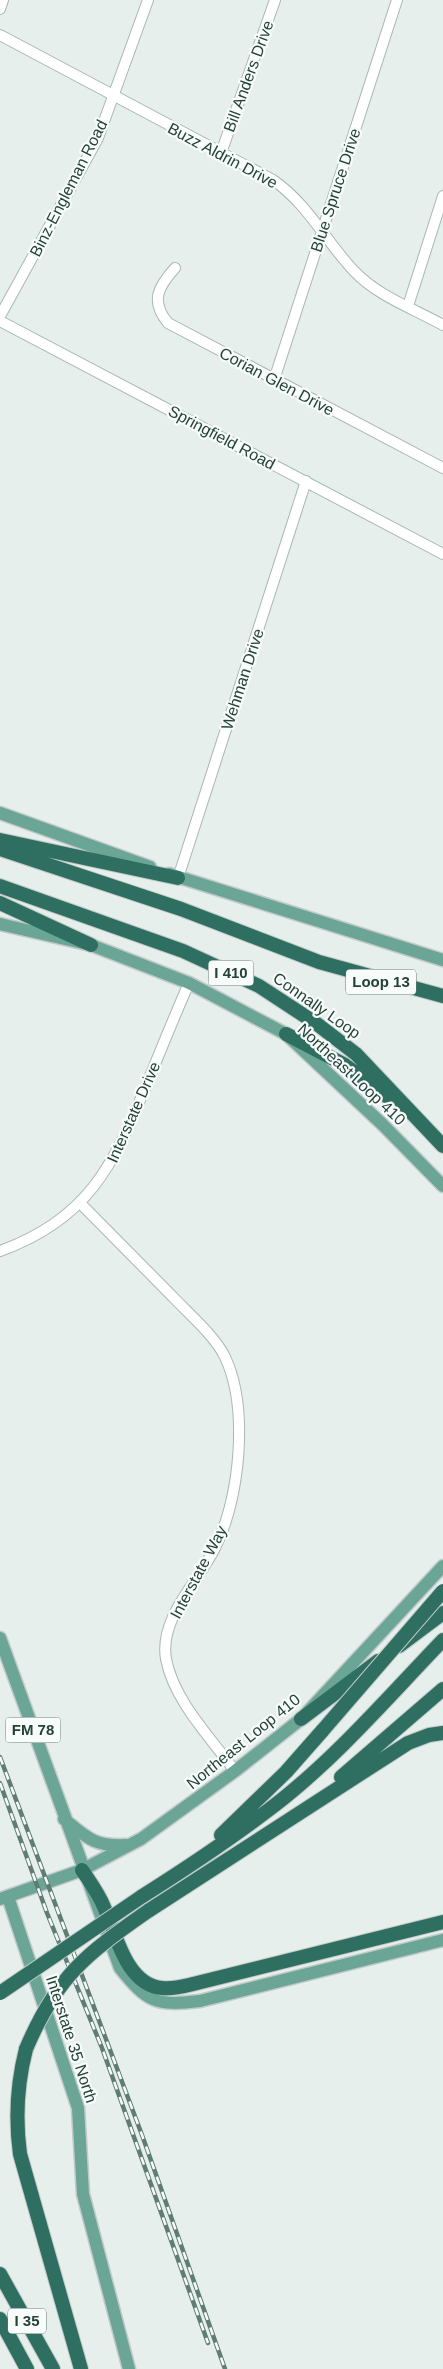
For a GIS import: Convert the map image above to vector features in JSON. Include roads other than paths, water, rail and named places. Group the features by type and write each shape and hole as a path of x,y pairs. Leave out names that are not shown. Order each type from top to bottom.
{"highway":[{"path":"0,840 178,878"},
{"name":"Connally Loop","path":"0,849 181,909 319,962 443,996"},
{"name":"Connally Loop","path":"0,886 183,951 259,986 317,1024 356,1054 443,1146"},
{"path":"0,903 91,945"},
{"name":"Loop 13","path":"319,962 443,1002"},
{"path":"286,1034 345,1065 423,1124"},
{"path":"190,1866 286,1772 443,1591"},
{"path":"301,1719 443,1613"},
{"path":"0,1993 190,1866 276,1804 344,1742 443,1640"},
{"path":"300,1812 443,1689"},
{"path":"81,2369 20,2154 16,2127 17,2100 26,2049 48,2003 67,1977 97,1946 148,1911 252,1846 300,1812 408,1743 429,1735 443,1733"},
{"path":"82,1870 103,1904 127,1963 136,1974 148,1983 161,1988 190,1985 443,1922"},
{"name":"I 35","path":"0,2274 53,2369"},
{"name":"I 35","path":"0,2319 27,2369"}],"main road":[{"path":"0,813 178,878 443,960"},
{"name":"Northeast Loop 410","path":"0,924 91,945 188,983 286,1034 383,1125 443,1186"},
{"name":"Northeast Loop 410","path":"4,1898 82,1870 130,1845 235,1771 301,1719 443,1566"},
{"name":"FM 78","path":"0,1638 82,1870"},
{"path":"64,1819 97,1844 108,1847 130,1845"},
{"path":"82,1870 120,1968 137,1989 147,1997 162,2002 173,2004 200,2001 443,1940"},
{"name":"Interstate 35 North","path":"4,1898 78,2108 83,2194 129,2369"}],"street":[{"path":"0,9 3,0"},
{"name":"Binz-Engleman Road","path":"0,316 98,138 148,0"},
{"name":"Bill Anders Drive","path":"220,153 275,0"},
{"name":"Blue Spruce Drive","path":"274,380 397,0"},
{"name":"Buzz Aldrin Drive","path":"0,35 283,187 294,196 355,272 365,281 443,325"},
{"path":"408,306 443,196"},
{"name":"Corian Glen Drive","path":"175,268 162,285 157,301 162,316 168,323 443,468"},
{"name":"Springfield Road","path":"0,321 443,554"},
{"name":"Wehman Drive","path":"178,878 306,481"},
{"name":"Interstate Drive","path":"0,1251 47,1229 80,1203 108,1168 119,1150 188,983"},
{"name":"Interstate Way","path":"80,1203 202,1327 224,1356 230,1373 235,1396 239,1449 233,1495 224,1528 215,1548 179,1608 170,1626 165,1644 170,1672 186,1704 235,1771"}],"railway":[{"path":"0,1757 142,2135 225,2369"},
{"path":"0,1783 47,1913 102,2048 208,2343"}]}
